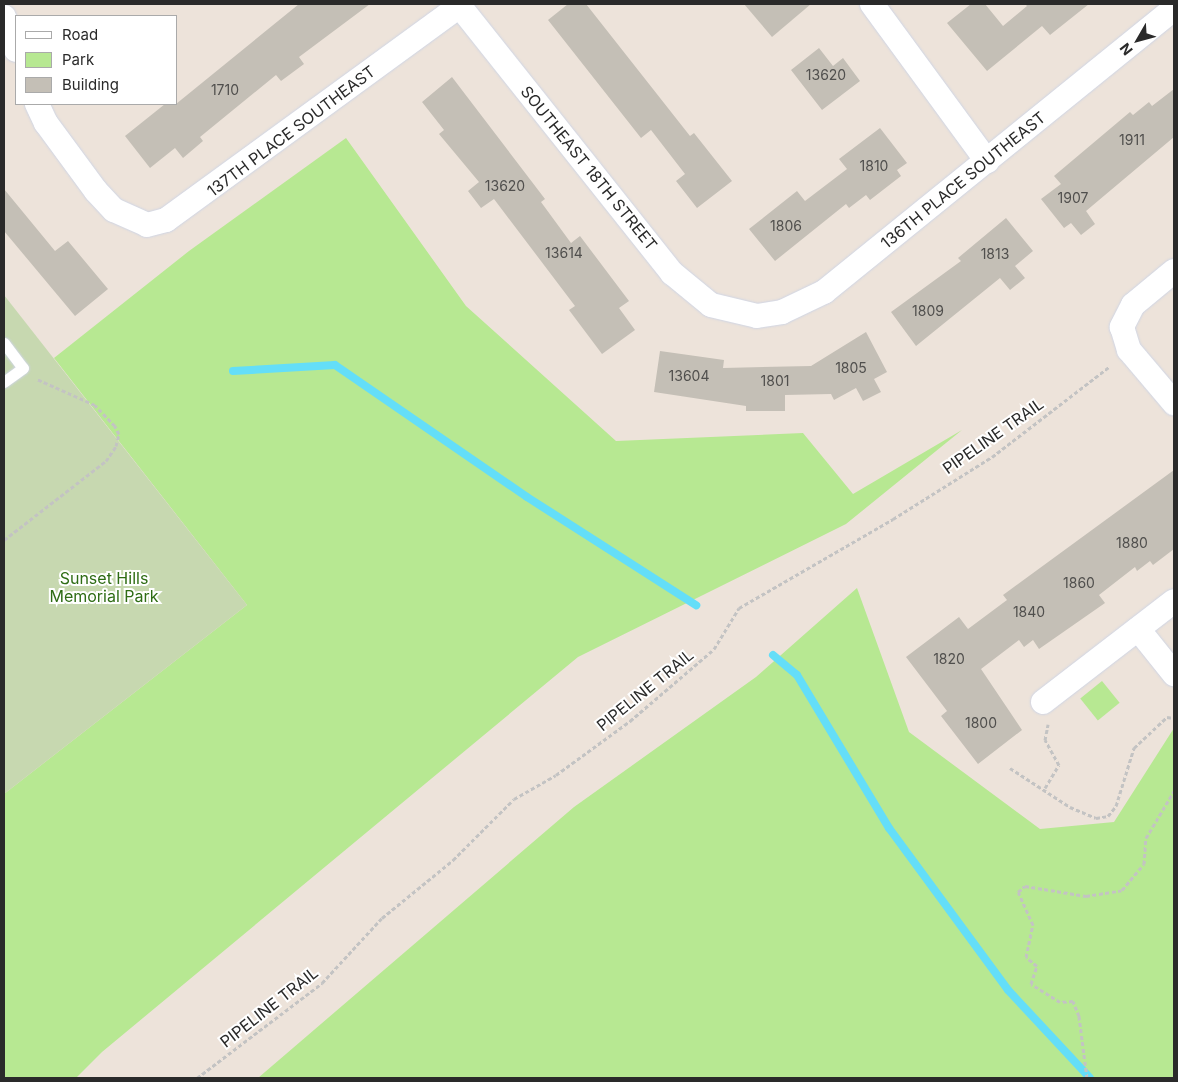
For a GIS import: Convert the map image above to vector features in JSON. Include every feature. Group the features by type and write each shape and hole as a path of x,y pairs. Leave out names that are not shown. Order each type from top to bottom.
{"street":[{"path":"872,4 987,161"},
{"name":"137TH PLACE SOUTHEAST","path":"37,105 46,123 96,191 114,210 147,225 182,212 459,5"},
{"name":"SOUTHEAST 18TH STREET","path":"459,5 672,273 710,305 735,311"},
{"name":"136TH PLACE SOUTHEAST","path":"735,311 757,316 782,312 824,292 1174,9"},
{"path":"4,17 15,47"},
{"path":"1174,272 1126,314 1122,327 1129,350 1174,403"},
{"path":"1046,710 1138,629 1174,601"},
{"path":"1138,629 1174,674"}],"lane":[{"path":"4,343 23,368 4,382"}],"path":[{"name":"PIPELINE TRAIL","path":"197,1078 322,983 382,918 453,860 514,799 556,775 630,721 714,649 739,608 893,519 992,457 1129,350"},
{"path":"4,540 106,461 116,446 118,434 95,405 46,386 23,368"},
{"path":"1044,788 1059,765 1045,740 1046,710"},
{"path":"1010,768 1024,780 1044,788 1070,807 1096,818 1108,816 1116,806 1134,748 1166,717 1174,718"},
{"path":"1087,1078 1079,1016 1073,1000 1060,1002 1031,984 1037,966 1026,957 1034,925 1018,892 1025,886 1086,896 1122,890 1144,864 1146,838 1174,791"}],"green space":[{"path":"346,138 466,306 616,441 803,433 853,494 962,430 846,524 578,657 102,1052 76,1078 4,1078 4,794 247,605 54,358 189,251"},
{"name":"Sunset Hills Memorial Park","path":"4,295 247,605 4,794"},
{"path":"857,588 909,732 1040,829 1114,822 1174,728 1174,1078 258,1078 574,807 756,677"},
{"path":"1102,681 1120,703 1098,720 1080,699"}],"building":[{"path":"299,4 370,4 299,57 304,64 281,81 276,75 200,137 203,141 183,158 175,148 150,168 125,136 164,105 178,105 178,102"},
{"path":"568,4 586,4 690,136 694,133 732,181 697,208 676,181 685,174 651,130 641,138 548,20"},
{"path":"744,4 811,4 772,37"},
{"path":"971,4 985,4 1003,26 1027,6 1025,4 1089,4 1050,35 1042,26 987,71 947,23"},
{"path":"819,48 833,66 843,58 860,81 822,110 791,70"},
{"path":"452,77 545,199 541,202 571,243 580,236 629,301 619,308 635,330 602,354 569,310 575,306 494,199 481,208 468,191 479,182 439,134 444,130 422,102"},
{"path":"1174,89 1174,137 1086,211 1095,224 1081,235 1071,223 1064,228 1041,199 1061,184 1054,176 1130,112 1133,115 1149,102 1152,106"},
{"path":"880,128 907,163 897,170 901,176 870,200 866,195 849,208 846,204 775,261 749,229 797,191 805,201 847,169 839,159"},
{"path":"4,189 55,251 68,241 108,289 75,316 4,231"},
{"path":"1006,218 1033,251 1015,266 1025,278 1010,290 1000,278 916,346 891,312 961,261 958,258"},
{"path":"866,332 887,372 874,379 881,392 863,401 856,388 834,400 831,394 785,395 785,411 746,411 746,406 654,392 660,351 724,360 723,368 811,366"},
{"path":"1174,470 1174,549 1153,565 1150,561 1137,571 1135,567 1099,595 1105,603 1039,649 1033,640 1024,647 1019,640 981,669 1022,730 978,764 941,716 947,711 906,657 959,617 968,629 1007,600 1003,595"}],"waterway":[{"path":"233,371 335,365 527,497 696,605"},
{"path":"773,655 797,675 889,828 1008,990 1090,1078"}]}
